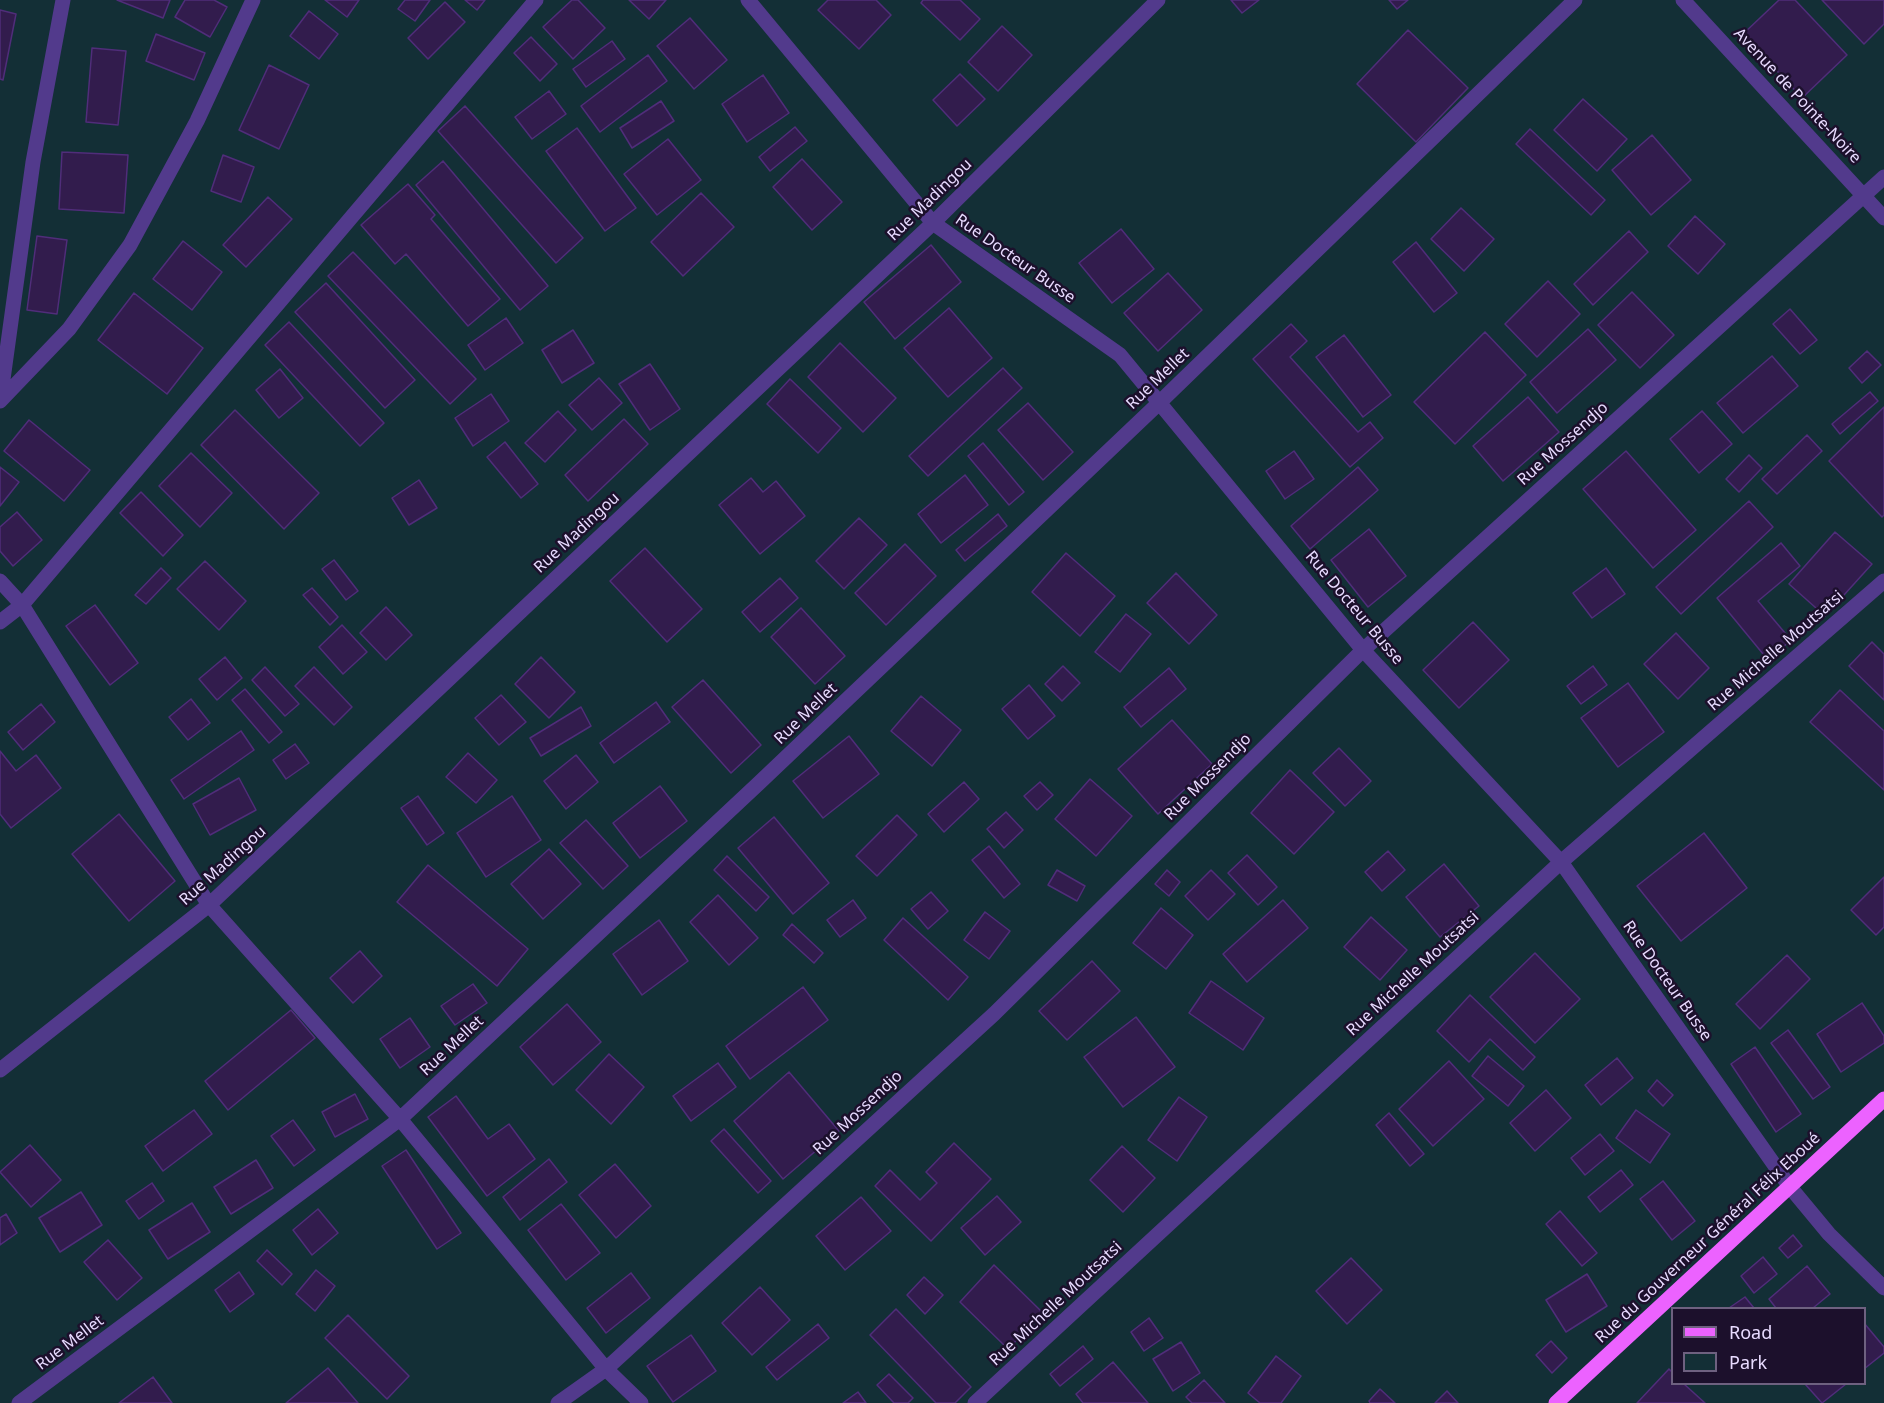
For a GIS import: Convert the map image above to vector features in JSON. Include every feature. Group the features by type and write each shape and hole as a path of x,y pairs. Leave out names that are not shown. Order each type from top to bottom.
{"main road":[{"name":"Rue du Gouverneur Général Félix Eboué","path":"1556,1403 1884,1099"}],"street":[{"path":"0,401 33,162 63,0"},
{"path":"0,401 69,329 130,245 197,121 253,0"},
{"path":"0,622 22,605 536,0"},
{"name":"Rue Docteur Busse","path":"748,0 933,223 1120,355 1363,650 1561,862 1790,1187 1828,1234 1884,1288"},
{"name":"Rue Madingou","path":"0,1070 209,905 933,223 1158,0"},
{"name":"Rue Mellet","path":"19,1403 400,1119 758,784 1159,403 1575,0"},
{"name":"Avenue de Pointe-Noire","path":"1683,0 1884,218"},
{"name":"Rue Mossendjo","path":"558,1403 606,1369 994,1014 1363,650 1884,177"},
{"path":"0,580 22,605 209,905 400,1119 606,1369 641,1403"},
{"name":"Rue Michelle Moutsatsi","path":"975,1403 1561,862 1884,581"}],"green space":[{"path":"0,0 1884,0 1884,1403 0,1403"}],"building":[{"path":"117,0 170,0 163,18"},
{"path":"185,0 214,0 227,7 210,37 175,17"},
{"path":"325,0 359,0 347,17"},
{"path":"405,0 430,0 415,21 398,9"},
{"path":"465,0 485,0 477,10"},
{"path":"572,0 578,0 605,28 573,59 543,27"},
{"path":"629,0 666,0 649,19"},
{"path":"828,0 876,0 891,15 859,49 818,10"},
{"path":"923,0 960,0 980,19 960,40 921,3"},
{"path":"1231,0 1259,0 1242,13"},
{"path":"1389,0 1408,0 1397,9"},
{"path":"1779,0 1795,0 1847,55 1802,98 1743,34"},
{"path":"1822,0 1884,0 1884,24 1864,44"},
{"path":"445,2 465,22 428,59 408,38"},
{"path":"0,10 16,14 3,80 0,79"},
{"path":"309,11 338,34 319,59 290,36"},
{"path":"690,18 727,60 694,89 657,46"},
{"path":"1002,26 1032,55 998,91 968,62"},
{"path":"1408,30 1468,88 1416,142 1357,84"},
{"path":"156,34 205,53 194,80 146,61"},
{"path":"531,37 557,64 540,81 514,53"},
{"path":"612,41 625,59 586,87 573,69"},
{"path":"92,48 126,51 118,125 86,122"},
{"path":"648,55 667,81 600,132 581,106"},
{"path":"269,65 309,85 279,149 239,130"},
{"path":"960,74 985,99 957,126 933,100"},
{"path":"763,75 789,113 747,142 722,104"},
{"path":"549,91 566,114 532,139 515,117"},
{"path":"1583,99 1627,139 1597,171 1554,130"},
{"path":"661,101 674,121 632,148 620,128"},
{"path":"465,106 583,238 556,263 438,131"},
{"path":"795,127 807,141 770,171 759,157"},
{"path":"577,128 636,208 605,231 546,151"},
{"path":"1530,129 1605,200 1591,215 1516,144"},
{"path":"1652,135 1691,180 1651,215 1612,170"},
{"path":"668,139 701,180 657,215 624,174"},
{"path":"62,152 128,155 124,213 59,209"},
{"path":"223,155 254,167 241,202 211,191"},
{"path":"802,159 842,202 812,230 773,187"},
{"path":"443,161 548,286 520,310 416,185"},
{"path":"408,184 435,215 431,219 500,299 468,326 406,254 395,264 361,225"},
{"path":"701,193 734,227 683,276 651,242"},
{"path":"268,197 292,219 246,267 223,245"},
{"path":"1461,208 1494,239 1464,271 1431,239"},
{"path":"1695,216 1725,244 1698,274 1668,246"},
{"path":"1121,229 1154,269 1112,303 1079,263"},
{"path":"1629,231 1648,252 1593,305 1574,284"},
{"path":"37,236 67,240 57,314 27,310"},
{"path":"183,241 222,272 192,310 153,279"},
{"path":"1416,242 1457,293 1434,312 1393,262"},
{"path":"931,245 961,282 895,339 864,302"},
{"path":"353,252 476,379 450,404 328,276"},
{"path":"1168,273 1202,310 1158,351 1124,313"},
{"path":"1548,281 1580,314 1537,357 1505,324"},
{"path":"326,283 415,380 385,408 295,312"},
{"path":"1632,292 1674,335 1640,368 1598,325"},
{"path":"134,293 203,348 167,394 98,340"},
{"path":"949,308 992,358 948,397 904,348"},
{"path":"1790,309 1817,340 1800,354 1773,324"},
{"path":"506,318 523,343 485,370 468,345"},
{"path":"289,322 384,423 360,446 265,345"},
{"path":"1291,324 1307,341 1290,357 1358,432 1370,422 1383,438 1350,467 1253,359"},
{"path":"1588,329 1616,360 1557,413 1530,382"},
{"path":"573,330 594,363 562,383 542,350"},
{"path":"1485,332 1526,375 1455,444 1414,402"},
{"path":"1344,335 1391,395 1363,417 1316,357"},
{"path":"840,343 896,398 863,432 808,377"},
{"path":"1867,351 1881,365 1862,383 1849,368"},
{"path":"1772,356 1798,386 1743,433 1717,403"},
{"path":"650,364 680,409 650,430 619,384"},
{"path":"1003,368 1022,388 928,476 909,456"},
{"path":"280,369 303,398 279,418 256,390"},
{"path":"599,378 622,403 592,430 569,405"},
{"path":"790,379 841,428 818,453 767,404"},
{"path":"1870,392 1878,401 1840,434 1832,424"},
{"path":"491,394 509,421 473,446 455,418"},
{"path":"1528,397 1559,432 1503,481 1473,446"},
{"path":"1028,403 1073,452 1043,480 998,430"},
{"path":"1884,407 1884,515 1882,517 1829,461"},
{"path":"235,410 319,493 284,529 201,445"},
{"path":"558,411 576,430 545,462 525,443"},
{"path":"1702,411 1732,444 1699,473 1670,439"},
{"path":"624,419 648,444 588,501 565,475"},
{"path":"29,420 90,470 64,501 4,451"},
{"path":"1807,435 1822,451 1777,494 1762,479"},
{"path":"505,442 538,484 521,498 487,457"},
{"path":"983,443 1024,492 1009,505 968,456"},
{"path":"1294,451 1314,479 1285,499 1266,471"},
{"path":"1626,451 1696,530 1653,568 1583,489"},
{"path":"191,453 232,493 200,527 159,486"},
{"path":"1749,455 1762,468 1739,492 1726,479"},
{"path":"0,467 19,482 0,506"},
{"path":"1358,467 1378,490 1310,549 1291,526"},
{"path":"965,475 988,505 941,543 918,514"},
{"path":"751,478 763,492 776,481 805,516 760,554 719,505"},
{"path":"419,480 437,508 409,525 392,498"},
{"path":"141,492 183,535 163,556 120,513"},
{"path":"1749,501 1773,527 1681,614 1656,587"},
{"path":"17,512 42,540 13,566 0,551 0,527"},
{"path":"998,514 1007,526 965,561 956,550"},
{"path":"859,518 887,545 844,589 816,561"},
{"path":"1369,529 1406,576 1368,607 1331,560"},
{"path":"1835,532 1872,564 1825,616 1789,584"},
{"path":"1781,543 1800,566 1758,601 1791,640 1768,660 1717,598"},
{"path":"905,544 936,576 886,625 855,593"},
{"path":"645,548 702,609 667,642 610,581"},
{"path":"1066,553 1115,596 1080,636 1032,592"},
{"path":"334,560 358,591 346,600 322,569"},
{"path":"205,561 246,601 219,630 177,589"},
{"path":"161,568 171,578 146,604 135,595"},
{"path":"1606,568 1625,594 1592,618 1573,593"},
{"path":"1176,573 1217,615 1189,644 1147,603"},
{"path":"780,578 798,598 760,632 742,612"},
{"path":"312,588 338,617 330,625 303,595"},
{"path":"95,605 138,663 110,685 66,626"},
{"path":"386,607 412,635 386,660 360,633"},
{"path":"801,608 845,656 815,684 771,637"},
{"path":"1126,614 1151,634 1120,672 1095,652"},
{"path":"1473,622 1509,660 1459,708 1423,670"},
{"path":"342,625 367,652 343,674 319,647"},
{"path":"1676,633 1709,668 1678,699 1644,664"},
{"path":"1872,642 1884,654 1884,700 1849,666"},
{"path":"225,657 242,678 217,700 199,679"},
{"path":"541,657 575,692 549,718 515,684"},
{"path":"1063,666 1080,683 1062,701 1045,684"},
{"path":"1593,666 1607,685 1581,704 1567,686"},
{"path":"265,667 299,704 285,716 252,680"},
{"path":"314,667 352,707 334,725 295,686"},
{"path":"1169,668 1186,689 1141,727 1124,707"},
{"path":"703,680 761,745 731,773 672,707"},
{"path":"1628,683 1664,732 1618,767 1581,718"},
{"path":"1029,685 1055,716 1028,739 1002,709"},
{"path":"245,689 282,732 269,743 232,700"},
{"path":"1840,690 1884,731 1884,790 1810,722"},
{"path":"501,695 526,722 499,745 475,718"},
{"path":"921,696 961,730 932,766 891,731"},
{"path":"191,699 210,723 188,740 169,717"},
{"path":"656,702 670,722 614,763 600,743"},
{"path":"41,704 55,722 23,750 8,732"},
{"path":"581,707 591,726 541,756 530,738"},
{"path":"1172,720 1212,764 1158,814 1118,769"},
{"path":"241,731 254,750 184,799 171,780"},
{"path":"849,736 879,774 823,818 793,781"},
{"path":"295,744 309,763 286,779 273,760"},
{"path":"1339,748 1371,781 1345,806 1313,773"},
{"path":"0,751 16,771 36,755 61,788 11,828 0,814"},
{"path":"468,753 497,780 476,803 446,777"},
{"path":"576,755 598,782 566,809 544,781"},
{"path":"1290,770 1334,812 1294,854 1251,813"},
{"path":"239,778 256,810 210,835 193,804"},
{"path":"1090,779 1132,816 1096,856 1055,819"},
{"path":"964,782 979,799 944,832 928,814"},
{"path":"1040,782 1053,795 1037,810 1024,796"},
{"path":"660,786 687,821 640,858 613,823"},
{"path":"418,796 444,833 427,845 401,808"},
{"path":"512,796 541,840 486,877 457,833"},
{"path":"1006,812 1023,830 1004,848 987,829"},
{"path":"119,814 175,881 129,921 72,854"},
{"path":"897,815 917,835 877,876 856,856"},
{"path":"774,817 829,883 793,914 738,848"},
{"path":"586,820 628,866 603,889 560,843"},
{"path":"1704,833 1747,888 1681,941 1637,886"},
{"path":"989,846 1020,884 1004,898 972,860"},
{"path":"549,849 581,884 543,919 511,884"},
{"path":"1388,851 1405,870 1382,891 1365,872"},
{"path":"1247,855 1277,887 1258,905 1228,873"},
{"path":"727,856 769,897 756,911 714,870"},
{"path":"1444,864 1479,906 1440,937 1406,897"},
{"path":"428,865 528,949 497,986 397,902"},
{"path":"1057,870 1085,886 1077,901 1048,885"},
{"path":"1167,870 1180,882 1169,896 1155,884"},
{"path":"1211,870 1235,894 1208,920 1185,896"},
{"path":"1884,877 1884,927 1876,935 1851,910"},
{"path":"931,892 948,911 928,929 911,909"},
{"path":"718,895 758,938 729,965 690,922"},
{"path":"853,900 866,918 840,937 827,920"},
{"path":"1283,900 1308,928 1247,982 1223,954"},
{"path":"1161,908 1193,935 1166,969 1133,943"},
{"path":"985,912 1010,931 989,959 964,940"},
{"path":"1371,917 1407,950 1380,980 1344,947"},
{"path":"903,918 968,977 948,1000 884,940"},
{"path":"659,920 688,961 642,995 613,954"},
{"path":"792,924 823,953 814,963 783,935"},
{"path":"360,951 382,976 353,1003 330,978"},
{"path":"1535,953 1580,999 1535,1043 1490,997"},
{"path":"1787,955 1810,979 1760,1029 1736,1004"},
{"path":"1092,961 1120,991 1067,1040 1039,1011"},
{"path":"1211,981 1264,1018 1243,1050 1189,1013"},
{"path":"473,984 487,1003 455,1025 441,1006"},
{"path":"803,987 828,1020 750,1079 726,1046"},
{"path":"1470,995 1535,1057 1523,1070 1490,1039 1469,1062 1437,1031"},
{"path":"1862,1003 1884,1036 1884,1043 1841,1072 1817,1034"},
{"path":"567,1004 601,1042 553,1085 520,1047"},
{"path":"291,1010 315,1038 228,1110 205,1081"},
{"path":"1136,1017 1175,1067 1123,1107 1084,1057"},
{"path":"410,1018 430,1047 400,1068 380,1039"},
{"path":"1788,1030 1830,1087 1813,1099 1771,1043"},
{"path":"1755,1047 1801,1114 1776,1132 1731,1064"},
{"path":"609,1054 644,1087 611,1124 576,1090"},
{"path":"1488,1056 1524,1086 1508,1106 1472,1076"},
{"path":"1617,1058 1633,1078 1601,1105 1585,1085"},
{"path":"1449,1061 1484,1099 1433,1146 1399,1109"},
{"path":"718,1063 736,1087 691,1121 673,1096"},
{"path":"789,1072 839,1131 783,1179 734,1121"},
{"path":"1657,1080 1673,1095 1663,1106 1648,1091"},
{"path":"1546,1090 1571,1118 1535,1151 1510,1123"},
{"path":"355,1094 368,1119 335,1137 322,1112"},
{"path":"456,1096 488,1139 509,1124 535,1159 487,1196 428,1117"},
{"path":"1179,1097 1207,1117 1177,1161 1148,1140"},
{"path":"194,1110 212,1134 163,1171 145,1146"},
{"path":"1636,1110 1670,1134 1650,1163 1616,1138"},
{"path":"1389,1113 1424,1154 1410,1166 1376,1125"},
{"path":"293,1120 315,1150 294,1166 271,1136"},
{"path":"724,1129 771,1181 758,1193 711,1141"},
{"path":"1600,1134 1614,1151 1585,1175 1571,1158"},
{"path":"954,1143 991,1179 931,1241 875,1186 890,1170 920,1200 937,1183 926,1172"},
{"path":"30,1145 61,1180 31,1207 0,1172"},
{"path":"1122,1146 1155,1178 1123,1212 1090,1180"},
{"path":"406,1150 461,1233 437,1249 382,1166"},
{"path":"549,1159 567,1182 520,1220 503,1197"},
{"path":"256,1160 273,1188 231,1214 214,1187"},
{"path":"615,1164 651,1206 616,1238 579,1195"},
{"path":"1621,1170 1633,1185 1600,1212 1588,1197"},
{"path":"1663,1181 1695,1221 1672,1240 1640,1199"},
{"path":"152,1183 164,1201 139,1219 126,1201"},
{"path":"81,1192 102,1225 60,1252 39,1218"},
{"path":"997,1196 1021,1222 985,1255 961,1228"},
{"path":"861,1197 891,1231 845,1270 816,1236"},
{"path":"192,1203 210,1232 168,1259 149,1230"},
{"path":"561,1204 600,1253 566,1280 528,1230"},
{"path":"318,1209 338,1233 312,1255 293,1230"},
{"path":"1560,1211 1597,1253 1582,1266 1546,1224"},
{"path":"6,1214 17,1233 0,1245 0,1218"},
{"path":"1793,1235 1802,1246 1788,1258 1779,1248"},
{"path":"108,1240 142,1278 117,1300 84,1262"},
{"path":"267,1250 292,1274 282,1285 257,1261"},
{"path":"1763,1257 1777,1274 1754,1293 1741,1276"},
{"path":"1351,1258 1382,1290 1347,1324 1316,1291"},
{"path":"994,1265 1043,1313 1008,1349 960,1302"},
{"path":"1807,1266 1830,1294 1814,1307 1775,1307 1769,1299"},
{"path":"316,1270 335,1286 315,1311 296,1294"},
{"path":"239,1272 254,1294 230,1312 215,1290"},
{"path":"631,1273 650,1298 606,1333 587,1308"},
{"path":"1587,1274 1607,1306 1566,1332 1546,1300"},
{"path":"924,1277 943,1295 925,1314 907,1295"},
{"path":"760,1287 790,1320 752,1355 722,1323"},
{"path":"1745,1297 1753,1307 1730,1307"},
{"path":"896,1309 971,1387 955,1403 936,1403 870,1335"},
{"path":"348,1315 409,1376 387,1399 325,1338"},
{"path":"1149,1318 1163,1338 1144,1351 1131,1332"},
{"path":"818,1324 829,1338 777,1380 766,1367"},
{"path":"1866,1325 1884,1347 1884,1353 1866,1367"},
{"path":"691,1335 716,1371 673,1402 647,1366"},
{"path":"1551,1341 1567,1358 1552,1373 1536,1355"},
{"path":"1181,1342 1200,1373 1173,1391 1153,1359"},
{"path":"1083,1346 1093,1359 1060,1386 1050,1374"},
{"path":"1276,1356 1301,1376 1281,1403 1260,1403 1248,1393"},
{"path":"1113,1362 1148,1403 1083,1403 1076,1394"},
{"path":"328,1368 358,1403 286,1403"},
{"path":"1669,1369 1671,1385 1685,1385 1705,1403 1637,1403"},
{"path":"889,1374 913,1398 908,1403 894,1403 877,1385"},
{"path":"153,1377 172,1403 119,1403"},
{"path":"1204,1380 1225,1403 1192,1403 1186,1397"},
{"path":"1806,1385 1845,1385 1822,1403"},
{"path":"1380,1389 1395,1403 1370,1403 1369,1401"},
{"path":"1447,1391 1458,1403 1435,1403"},
{"path":"858,1392 866,1403 843,1403"}]}
